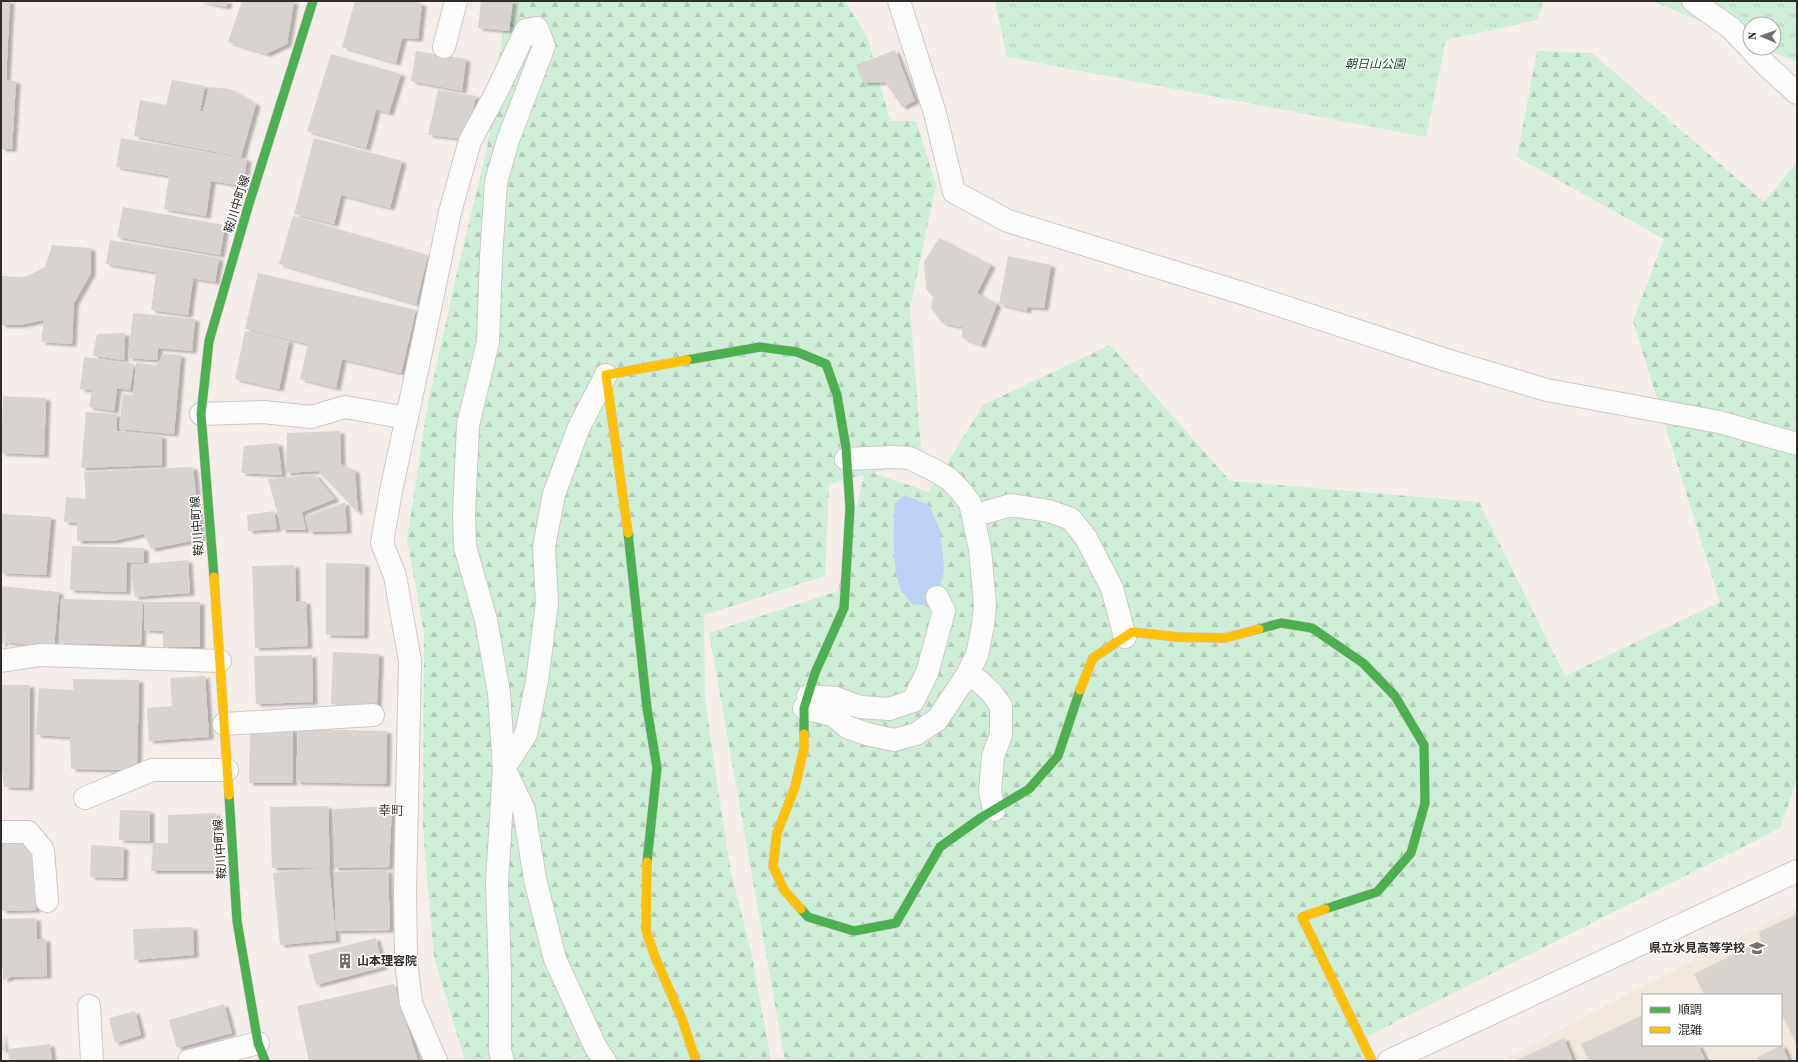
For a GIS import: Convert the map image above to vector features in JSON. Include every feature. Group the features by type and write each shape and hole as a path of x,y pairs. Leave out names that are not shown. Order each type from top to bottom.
{"street":[{"name":"鞍川中町線","path":"261,1052 237,921 220,661 201,414 209,341 248,207 313,1"},
{"path":"444,47 456,1"},
{"path":"899,1 935,113 954,192 1008,221 1242,293 1446,360 1547,390 1719,422 1797,444"},
{"path":"1693,1 1731,28 1764,63 1797,93"},
{"path":"436,1061 411,1003 406,961 405,868 410,661 395,576 382,543 391,491 450,212 470,141 496,93 526,30 537,28 544,46 508,140 496,182 488,342 468,425 464,514 465,547 486,620 499,693 504,768 497,882 500,978 500,1051 503,1061"},
{"path":"606,375 760,347 797,352 826,364 837,395 846,459 850,508 844,608 815,673 806,702 804,748 795,787 777,832 772,866 784,890 808,917 854,931 896,923 940,847 994,810 1030,789 1058,756 1071,714 1093,658 1132,632 1178,637 1225,638 1281,623 1312,628 1363,663 1395,696 1424,745 1425,803 1411,853 1377,892 1302,917 1372,1061"},
{"path":"504,768 526,734 537,681 547,603 544,547 554,494 579,427 606,375"},
{"path":"606,375 627,523 647,708 657,768 647,864 646,930 655,957 682,1019 696,1061"},
{"path":"201,414 263,412 311,417 345,407 407,418"},
{"path":"806,702 832,715 847,727 867,734 894,740 916,734 937,720 967,675 977,655 985,605 980,549 970,503 949,479 909,458 892,457 846,459"},
{"path":"973,516 1011,505 1048,511 1071,519 1086,538 1112,588 1125,637"},
{"path":"806,702 836,698 860,707 889,709 913,701 927,673 944,611 937,597"},
{"path":"1,661 40,655 220,661"},
{"path":"967,675 979,681 991,692 1001,706 1001,735 993,756 990,791 994,810"},
{"path":"224,724 373,714"},
{"path":"504,768 524,810 535,879 555,959 595,1046 605,1061"},
{"path":"85,798 152,770 227,770"},
{"path":"1,832 28,832 43,850 47,901"},
{"path":"1389,1061 1797,871"},
{"path":"89,1006 92,1061"},
{"path":"189,1061 261,1052"}],"shaded area":[{"name":"県立氷見高等学校","path":"1797,908 1797,1061 1502,1061 1639,988"}],"green space":[{"path":"507,1 845,1 868,39 890,121 916,121 936,185 910,308 922,460 873,473 929,492 983,405 1110,345 1230,481 1479,502 1565,676 1720,602 1633,321 1664,239 1517,157 1537,51 1592,53 1764,202 1797,162 1797,780 1780,828 1368,1036 1366,1061 785,1061 709,633 838,591 864,475 829,484 825,576 704,615 705,700 717,783 731,872 752,956 771,1061 465,1061 434,957 423,831 424,633 407,539 428,403 487,148"},
{"name":"朝日山公園","path":"995,1 1544,1 1537,20 1446,40 1426,137 1007,57"},
{"path":"1652,1 1797,1 1797,62 1782,56 1782,16 1742,16 1742,39"}],"water":[{"path":"905,495 929,505 940,530 944,568 939,595 930,606 912,604 901,590 898,581 894,547 895,503"}],"building":[{"path":"1,1 10,1 6,80 16,81 12,149 1,149"},
{"path":"198,1 228,1 226,7"},
{"path":"242,1 294,1 287,44 266,54 228,42"},
{"path":"355,1 414,1 422,4 418,39 402,38 396,63 342,47"},
{"path":"481,1 513,1 509,31 478,28"},
{"path":"895,50 915,101 902,107 885,82 863,83 856,65"},
{"path":"416,51 466,59 462,91 411,81"},
{"path":"331,54 401,74 389,113 361,105 376,110 366,148 307,131"},
{"path":"172,80 205,86 200,111 203,111 209,87 230,89 256,104 241,157 134,136 140,100 166,105"},
{"path":"438,90 476,96 466,139 428,135"},
{"path":"121,138 247,159 243,186 211,181 206,216 164,209 169,176 116,167"},
{"path":"314,138 402,161 390,208 341,195 334,224 294,214"},
{"path":"123,207 225,225 220,255 117,237"},
{"path":"293,216 428,255 416,304 279,264"},
{"path":"939,238 991,265 977,293 997,304 981,345 962,338 962,327 942,323 931,308 933,297 926,289 924,262"},
{"path":"110,240 219,258 215,282 106,264"},
{"path":"52,245 91,248 91,273 74,303 72,344 41,342 44,320 20,325 1,325 1,276 25,277 45,267"},
{"path":"1008,256 1051,265 1044,308 1027,307 1027,311 999,304"},
{"path":"156,273 193,279 188,315 151,310"},
{"path":"258,273 416,310 401,373 342,359 336,388 300,379 308,344 245,329"},
{"path":"133,313 195,319 192,351 158,348 157,360 128,358"},
{"path":"245,331 289,341 279,389 235,379"},
{"path":"125,333 124,360 93,356 97,334"},
{"path":"163,354 181,355 174,434 119,429 123,394 133,395 136,363 157,365"},
{"path":"84,357 134,364 130,390 117,388 114,411 89,407 92,390 80,389"},
{"path":"3,396 46,398 44,455 1,453"},
{"path":"86,412 116,414 117,431 162,436 162,465 81,468"},
{"path":"340,431 341,464 355,471 358,513 318,471 286,473 287,433"},
{"path":"278,443 282,475 241,473 244,446"},
{"path":"193,467 201,539 151,549 144,534 113,541 77,541 77,523 64,522 66,497 86,499 84,472"},
{"path":"315,475 335,499 302,512 306,530 282,530 268,479"},
{"path":"345,502 347,531 309,532 305,517"},
{"path":"274,511 277,529 248,531 247,515"},
{"path":"1,514 51,517 46,575 1,573"},
{"path":"72,546 144,548 144,563 127,562 126,592 70,590"},
{"path":"188,560 190,593 134,597 131,565"},
{"path":"326,563 365,564 364,636 326,635"},
{"path":"295,565 296,602 306,601 308,646 255,648 252,566"},
{"path":"1,586 59,592 54,647 5,642 8,607 3,644 1,644"},
{"path":"61,599 143,601 141,645 59,643"},
{"path":"144,602 200,602 200,647 163,647 163,631 144,630"},
{"path":"333,652 379,654 377,706 331,704"},
{"path":"312,655 313,702 256,704 254,656"},
{"path":"205,676 209,737 149,741 147,708 172,706 170,678"},
{"path":"73,679 139,680 137,770 71,769 70,737 36,735 39,688 73,690"},
{"path":"1,685 30,685 29,788 4,787 1,759"},
{"path":"250,729 293,729 293,783 249,783"},
{"path":"298,729 387,731 386,784 296,782"},
{"path":"328,806 330,867 272,868 270,807"},
{"path":"392,806 389,867 334,868 334,809"},
{"path":"120,810 150,811 150,841 119,840"},
{"path":"216,813 218,871 151,871 153,843 168,843 168,815"},
{"path":"37,841 36,910 2,911 2,842"},
{"path":"91,845 124,847 123,878 90,877"},
{"path":"329,867 336,940 280,945 273,873"},
{"path":"388,870 390,930 336,931 334,872"},
{"path":"1797,914 1797,1045 1782,1015 1782,994 1704,994 1694,974 1761,940 1759,932"},
{"path":"36,918 37,939 46,939 47,976 11,977 3,980 3,969 1,969 1,919"},
{"path":"193,927 194,955 134,960 133,929"},
{"name":"山本理容院","path":"376,938 383,967 316,985 308,955"},
{"path":"394,984 418,1061 309,1061 297,1006"},
{"path":"224,1004 232,1033 177,1048 169,1020"},
{"path":"135,1011 141,1035 115,1043 109,1018"},
{"path":"1642,1015 1642,1046 1698,1046 1705,1059 1700,1061 1589,1061 1581,1044"},
{"path":"1,1030 4,1050 1,1050"},
{"path":"1564,1038 1573,1061 1515,1061"},
{"path":"50,1044 52,1061 9,1061 8,1049"},
{"path":"1782,1045 1789,1061 1759,1061 1757,1057"}],"traffic: fast":[{"path":"214,577 201,414 209,341 248,207 313,1"},
{"path":"687,360 760,347 797,352 826,364 837,395 846,448 850,508 844,608 815,673 804,708 804,734"},
{"path":"628,533 647,708 657,768 647,862"},
{"path":"1259,629 1281,623 1312,628 1363,663 1395,696 1424,745 1425,803 1411,853 1377,892 1325,909"},
{"path":"801,909 808,917 854,931 896,923 940,847 982,817 1029,789 1058,756 1080,690"},
{"path":"229,795 237,921 258,1043 265,1061"}],"traffic: slow":[{"path":"628,533 606,375 687,360"},
{"path":"214,577 229,795"},
{"path":"1080,690 1093,658 1132,632 1178,637 1225,638 1259,629"},
{"path":"801,909 784,890 773,866 777,833 795,787 804,748 804,734"},
{"path":"647,862 646,930 655,957 682,1019 696,1061"},
{"path":"1325,909 1302,917 1372,1061"}],"place":[{"name":"県立氷見高等学校","path":"1757,948"},
{"name":"山本理容院","path":"345,961"}],"district":[{"name":"幸町","path":"391,810"}]}
